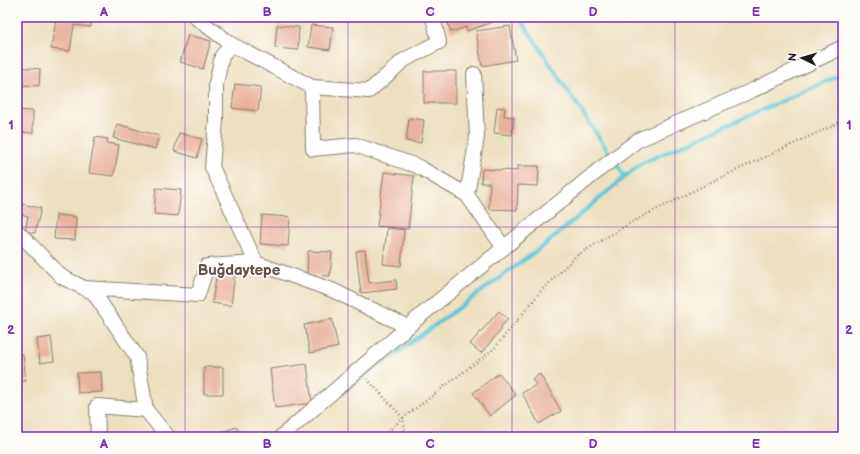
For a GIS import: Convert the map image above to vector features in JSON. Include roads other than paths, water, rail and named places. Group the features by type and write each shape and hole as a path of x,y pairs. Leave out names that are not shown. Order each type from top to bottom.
{"street":[{"path":"195,17 232,44 312,87 369,91 404,60 439,42 432,17"},
{"path":"232,44 222,56 216,84 216,121 212,167 256,263"},
{"path":"281,437 408,327 600,169 638,140 753,90 843,48"},
{"path":"467,195 477,137 474,74"},
{"path":"312,87 313,149 356,145 417,166 467,195 504,248"},
{"path":"17,231 62,277 94,293 137,357 146,410 168,437"},
{"path":"85,288 198,295 207,266 256,263 332,290 408,327"},
{"path":"98,437 97,406 146,410"}],"waterway":[{"path":"519,17 625,177"},
{"path":"342,393 546,244 640,164 843,74"}],"district":[{"name":"Buğdaytepe","path":"239,270"}]}
